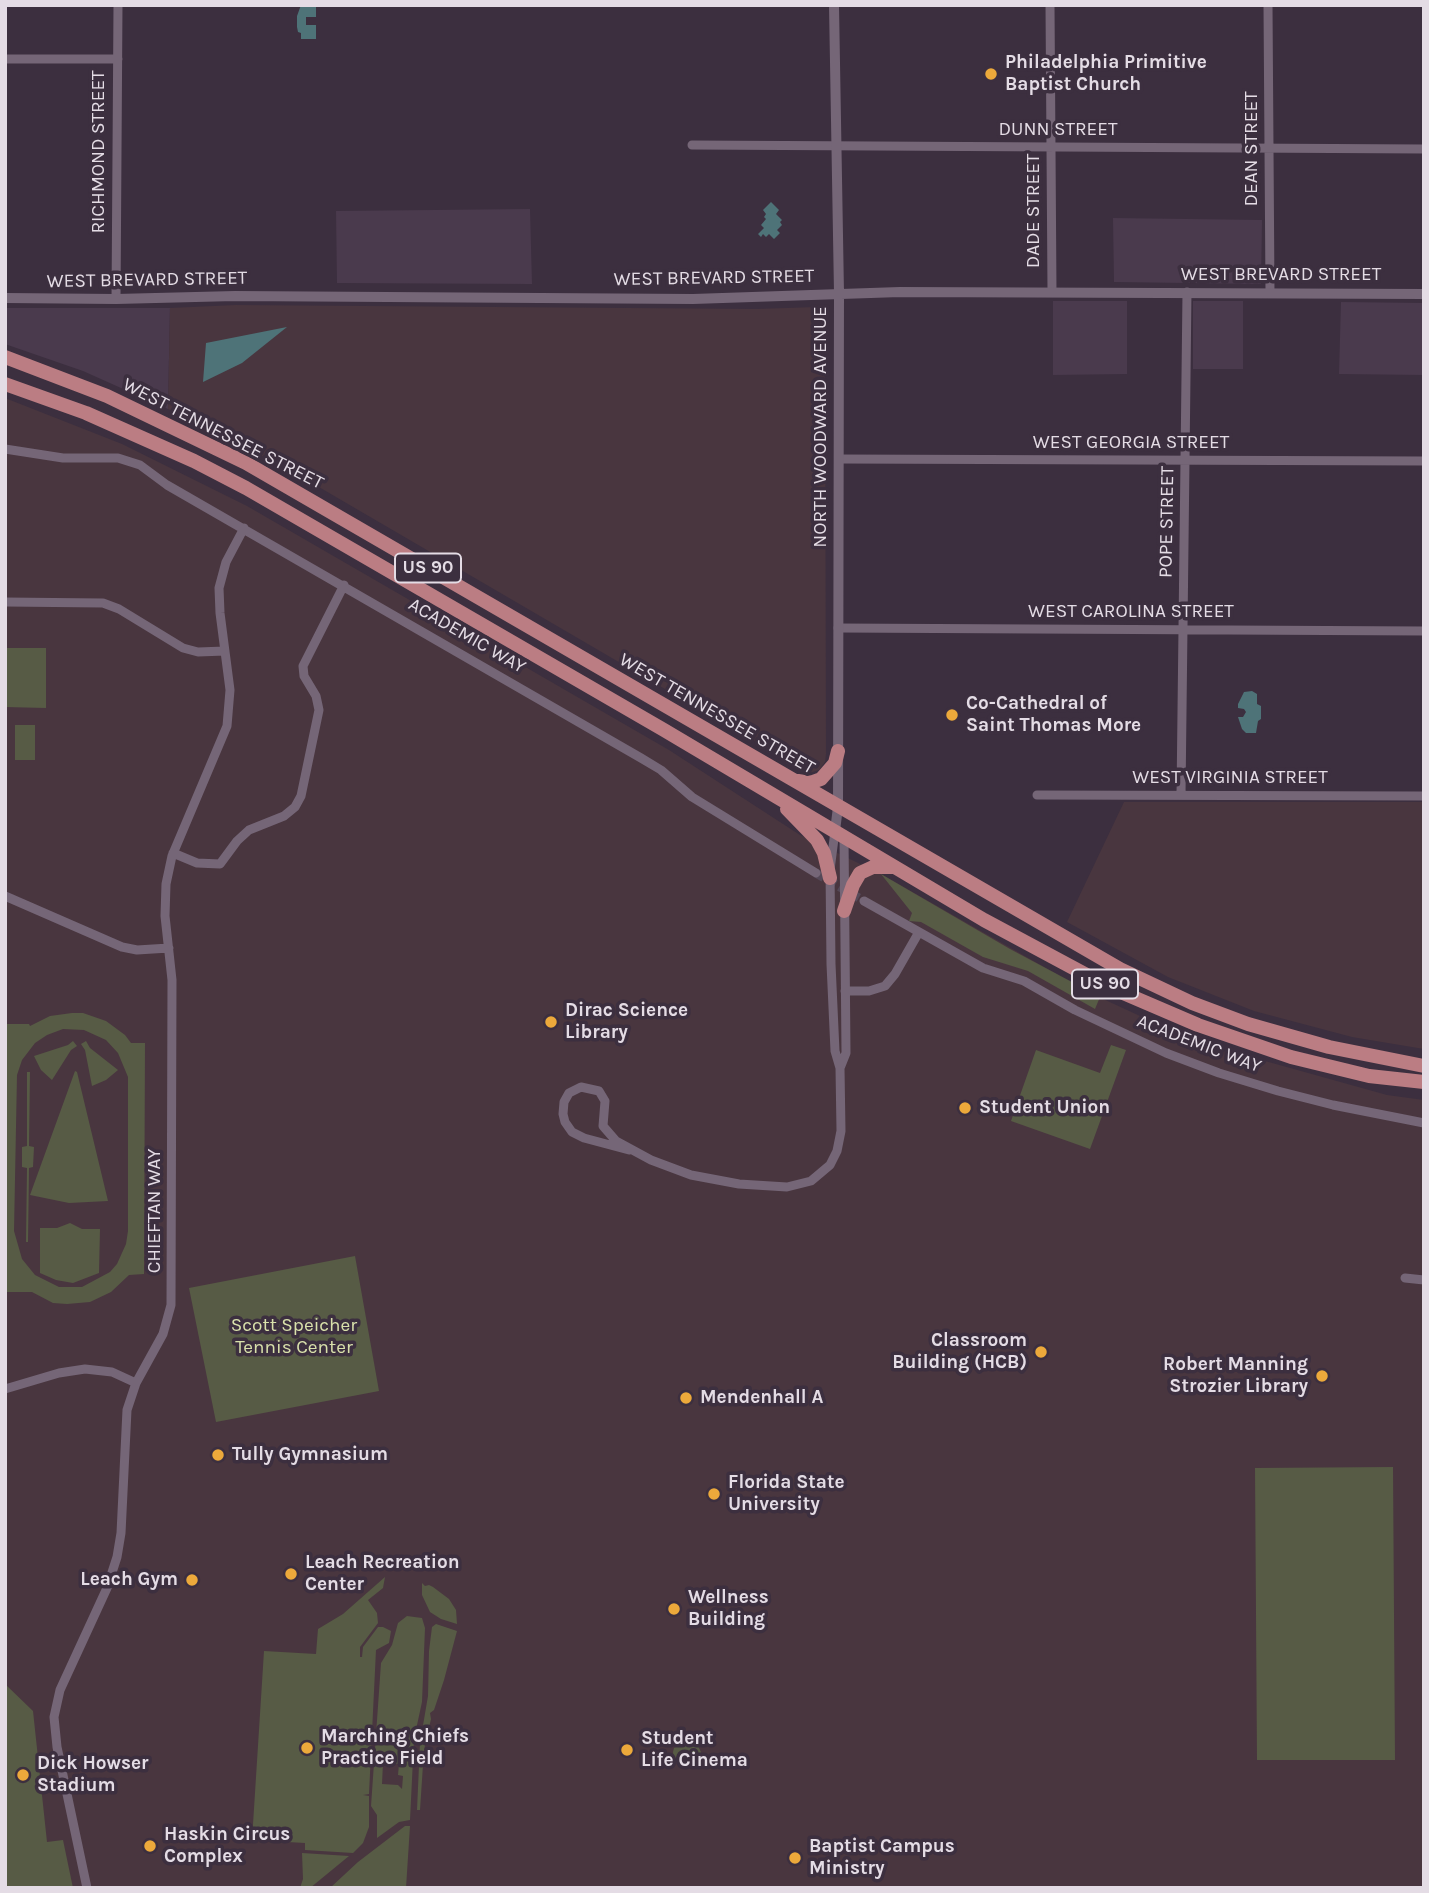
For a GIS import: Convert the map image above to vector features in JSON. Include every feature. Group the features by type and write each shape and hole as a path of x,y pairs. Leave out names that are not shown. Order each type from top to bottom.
{"main road":[{"name":"WEST TENNESSEE STREET","path":"5,357 107,396 246,463 1120,969 1192,1003 1292,1037 1349,1052 1424,1066"},
{"name":"WEST TENNESSEE STREET","path":"5,384 86,414 218,473 1028,944 1161,1011 1235,1039 1310,1062 1369,1076 1424,1082"},
{"path":"789,778 816,782 832,768 838,751"},
{"path":"771,794 817,839 824,853 823,875"},
{"path":"844,911 853,885 863,871 880,866 897,868"}],"street":[{"name":"RICHMOND STREET","path":"116,299 118,5"},
{"name":"NORTH WOODWARD AVENUE","path":"834,5 839,293 838,807 844,911 846,1054 840,1068"},
{"name":"DADE STREET","path":"1050,5 1052,292"},
{"name":"DEAN STREET","path":"1268,5 1270,292"},
{"path":"5,59 118,59"},
{"name":"DUNN STREET","path":"692,145 1424,149"},
{"name":"POPE STREET","path":"1181,795 1187,292"},
{"name":"WEST BREVARD STREET","path":"5,298 235,296 693,299 839,293 1424,293"},
{"name":"ACADEMIC WAY","path":"5,449 57,457 131,460 167,485 641,758 661,770 692,797 823,875"},
{"name":"WEST GEORGIA STREET","path":"839,459 1424,461"},
{"name":"CHIEFTAN WAY","path":"87,1888 57,1747 54,1717 60,1690 107,1588 117,1557 121,1533 126,1419 136,1383 160,1342 171,1305 172,980 164,896 173,853 227,726 230,696 219,606 220,582 226,562 244,528"},
{"path":"173,853 197,863 220,864 249,830 284,817 295,807 301,796 319,710 316,696 304,676 303,666 344,585"},
{"path":"5,602 103,603 186,649 203,652 225,651"},
{"name":"WEST CAROLINA STREET","path":"838,628 1424,631"},
{"name":"WEST VIRGINIA STREET","path":"1037,795 1424,796"},
{"name":"NORTH WOODWARD AVENUE","path":"629,1150 612,1138 603,1126 605,1101 601,1093 594,1088 584,1087 569,1093 563,1110 565,1122 572,1132 588,1140 629,1150 675,1170 717,1181 782,1188 808,1183 828,1168 839,1144 840,1068 835,1051 823,875 839,834"},
{"path":"5,896 122,947 137,950 169,948"},
{"name":"ACADEMIC WAY","path":"864,901 983,968 1024,981 1114,1030 1194,1064 1302,1098 1424,1123"},
{"path":"845,991 870,991 885,986 919,932"},
{"path":"1405,1278 1424,1280"},
{"path":"5,1389 59,1373 85,1369 112,1372 136,1383"}],"shaded area":[{"path":"301,5 316,5 316,17 306,17 306,25 316,25 316,39 301,39 297,16"},
{"path":"771,202 779,210 776,214 782,220 782,225 777,230 780,233 774,239 769,234 766,237 763,234 761,237 758,234 764,228 761,225 766,219 763,210"},
{"path":"530,209 532,284 337,283 336,211"},
{"path":"1113,218 1262,220 1261,284 1114,282"},
{"path":"1053,301 1127,301 1127,374 1053,375"},
{"path":"1193,301 1243,301 1243,369 1193,369"},
{"path":"1341,302 1424,303 1424,375 1339,374"},
{"path":"236,305 757,309 817,307 825,315 826,754 825,762 819,770 809,773 312,483 168,409 170,308"},
{"path":"5,308 170,308 168,409 83,371 5,344"},
{"path":"287,327 242,363 203,382 206,343"},
{"name":"Florida State University","path":"5,398 122,444 247,506 669,750 800,835 881,874 1088,992 1153,1022 1240,1054 1387,1095 1424,1100 1424,1888 5,1888"},
{"path":"1252,691 1257,694 1257,704 1261,706 1261,719 1258,721 1256,733 1246,733 1238,717 1243,717 1246,712 1238,708 1238,704 1244,692"},
{"path":"1124,802 1424,802 1424,1049 1352,1037 1254,1011 1168,977 1067,922"}],"green space":[{"path":"5,648 46,648 46,708 5,707"},
{"path":"15,725 35,725 35,760 15,760"},
{"path":"881,874 1010,949 1100,997 1095,1009 1028,971 983,957 921,922 909,921 912,913"},
{"path":"83,1013 106,1021 131,1043 145,1043 144,1274 129,1275 111,1292 90,1302 53,1303 32,1292 5,1292 5,1024 30,1026 50,1016","holes":["63,1029 84,1030 106,1040 118,1053 128,1077 128,1231 126,1244 117,1264 110,1272 82,1287 59,1287 35,1275 22,1259 14,1231 17,1075 22,1060 35,1043"]},
{"path":"73,1041 77,1046 71,1050 52,1080 41,1070 34,1056"},
{"path":"86,1041 90,1048 118,1070 106,1080 92,1086 85,1050 81,1044"},
{"path":"1111,1045 1126,1050 1090,1149 1011,1121 1036,1050 1100,1073"},
{"path":"75,1071 108,1201 69,1203 30,1195"},
{"path":"27,1072 30,1072 29,1146 34,1147 33,1167 29,1168 26,1242 27,1168 22,1167 22,1147 27,1146"},
{"path":"70,1223 82,1229 100,1229 99,1273 73,1283 40,1273 40,1228 57,1228"},
{"name":"Scott Speicher Tennis Center","path":"355,1256 379,1391 216,1422 189,1288"},
{"path":"1393,1467 1395,1760 1257,1760 1255,1468"},
{"name":"Marching Chiefs Practice Field","path":"385,1577 383,1588 368,1600 377,1613 378,1623 360,1647 362,1657 363,1647 378,1627 391,1631 389,1643 376,1650 369,1794 363,1795 369,1796 369,1827 363,1843 353,1853 305,1850 305,1843 252,1840 264,1651 316,1654 318,1629 343,1614"},
{"path":"422,1583 433,1587 449,1599 456,1610 457,1624 430,1612 422,1595"},
{"path":"407,1616 422,1618 425,1628 422,1702 414,1739 410,1820 399,1822 377,1838 377,1815 371,1806 381,1663 392,1645 398,1623","holes":["383,1763 399,1764 398,1775 403,1776 402,1789 398,1785 382,1784"]},
{"path":"436,1624 457,1631 444,1680 434,1710 430,1713 424,1750 420,1810 417,1810 420,1743 428,1696 429,1651 432,1627"},
{"name":"Dick Howser Stadium","path":"5,1684 33,1711 47,1842 63,1840 73,1888 5,1888"},
{"path":"687,1743 698,1746 700,1758 692,1763 674,1760 674,1748"},
{"path":"405,1826 410,1826 406,1888 330,1888 358,1862"},
{"path":"302,1853 349,1856 310,1888 300,1888 303,1879"}],"tunnel":[{"path":"816,873 864,901"}],"place":[{"name":"Philadelphia Primitive Baptist Church","path":"991,74"},
{"name":"Co-Cathedral of Saint Thomas More","path":"952,715"},
{"name":"Dirac Science Library","path":"551,1022"},
{"name":"Student Union","path":"965,1108"},
{"name":"Classroom Building (HCB)","path":"1041,1352"},
{"name":"Robert Manning Strozier Library","path":"1322,1376"},
{"name":"Mendenhall A","path":"686,1398"},
{"name":"Tully Gymnasium","path":"218,1455"},
{"name":"Florida State University","path":"714,1494"},
{"name":"Leach Recreation Center","path":"291,1574"},
{"name":"Leach Gym","path":"192,1580"},
{"name":"Wellness Building","path":"674,1609"},
{"name":"Marching Chiefs Practice Field","path":"307,1748"},
{"name":"Student Life Cinema","path":"627,1750"},
{"name":"Dick Howser Stadium","path":"23,1775"},
{"name":"Haskin Circus Complex","path":"150,1846"},
{"name":"Baptist Campus Ministry","path":"795,1858"}]}
